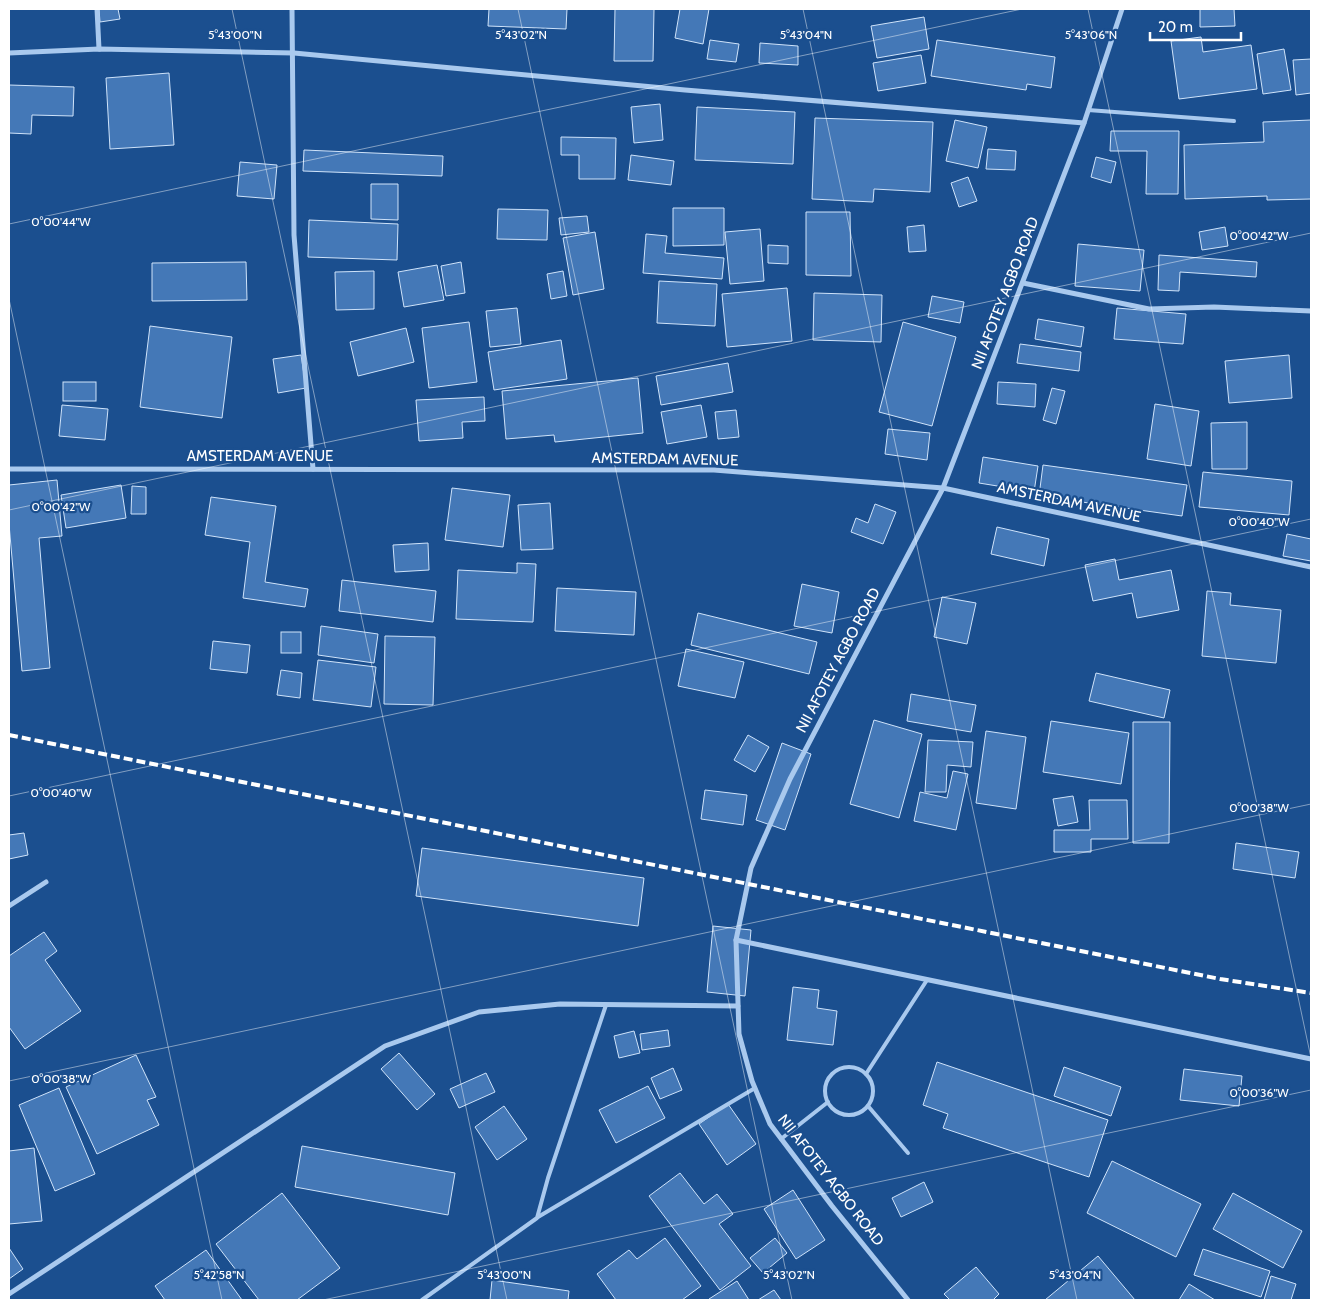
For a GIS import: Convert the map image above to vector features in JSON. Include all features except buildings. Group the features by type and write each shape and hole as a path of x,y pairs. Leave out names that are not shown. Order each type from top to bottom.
{"street":[{"path":"97,9 99,49"},
{"path":"292,9 294,53 294,235 314,469"},
{"name":"NII AFOTEY AGBO ROAD","path":"906,1299 770,1124 755,1088 739,1034 736,940 752,868 790,779 943,488 1084,123 1122,9"},
{"path":"9,53 99,49 294,53 1084,123"},
{"path":"1022,283 1149,308 1214,307 1311,311"},
{"name":"AMSTERDAM AVENUE","path":"9,469 714,470 943,488 1311,567"},
{"path":"9,906 46,882"},
{"path":"736,940 1311,1059"},
{"path":"9,1294 385,1046 479,1012 560,1004 738,1006"}],"lane":[{"path":"1088,110 1234,121"},
{"path":"866,1074 927,980"},
{"path":"537,1218 548,1178 606,1005"},
{"path":"845,1067 857,1068 866,1074 871,1081 874,1089 872,1098 868,1106 859,1113 848,1115 836,1111 828,1102 825,1092 828,1080 835,1072 845,1067"},
{"path":"422,1300 537,1218 755,1088"},
{"path":"781,1139 828,1102"},
{"path":"868,1106 908,1153"}],"railway":[{"path":"9,735 1220,979 1311,993"}]}
